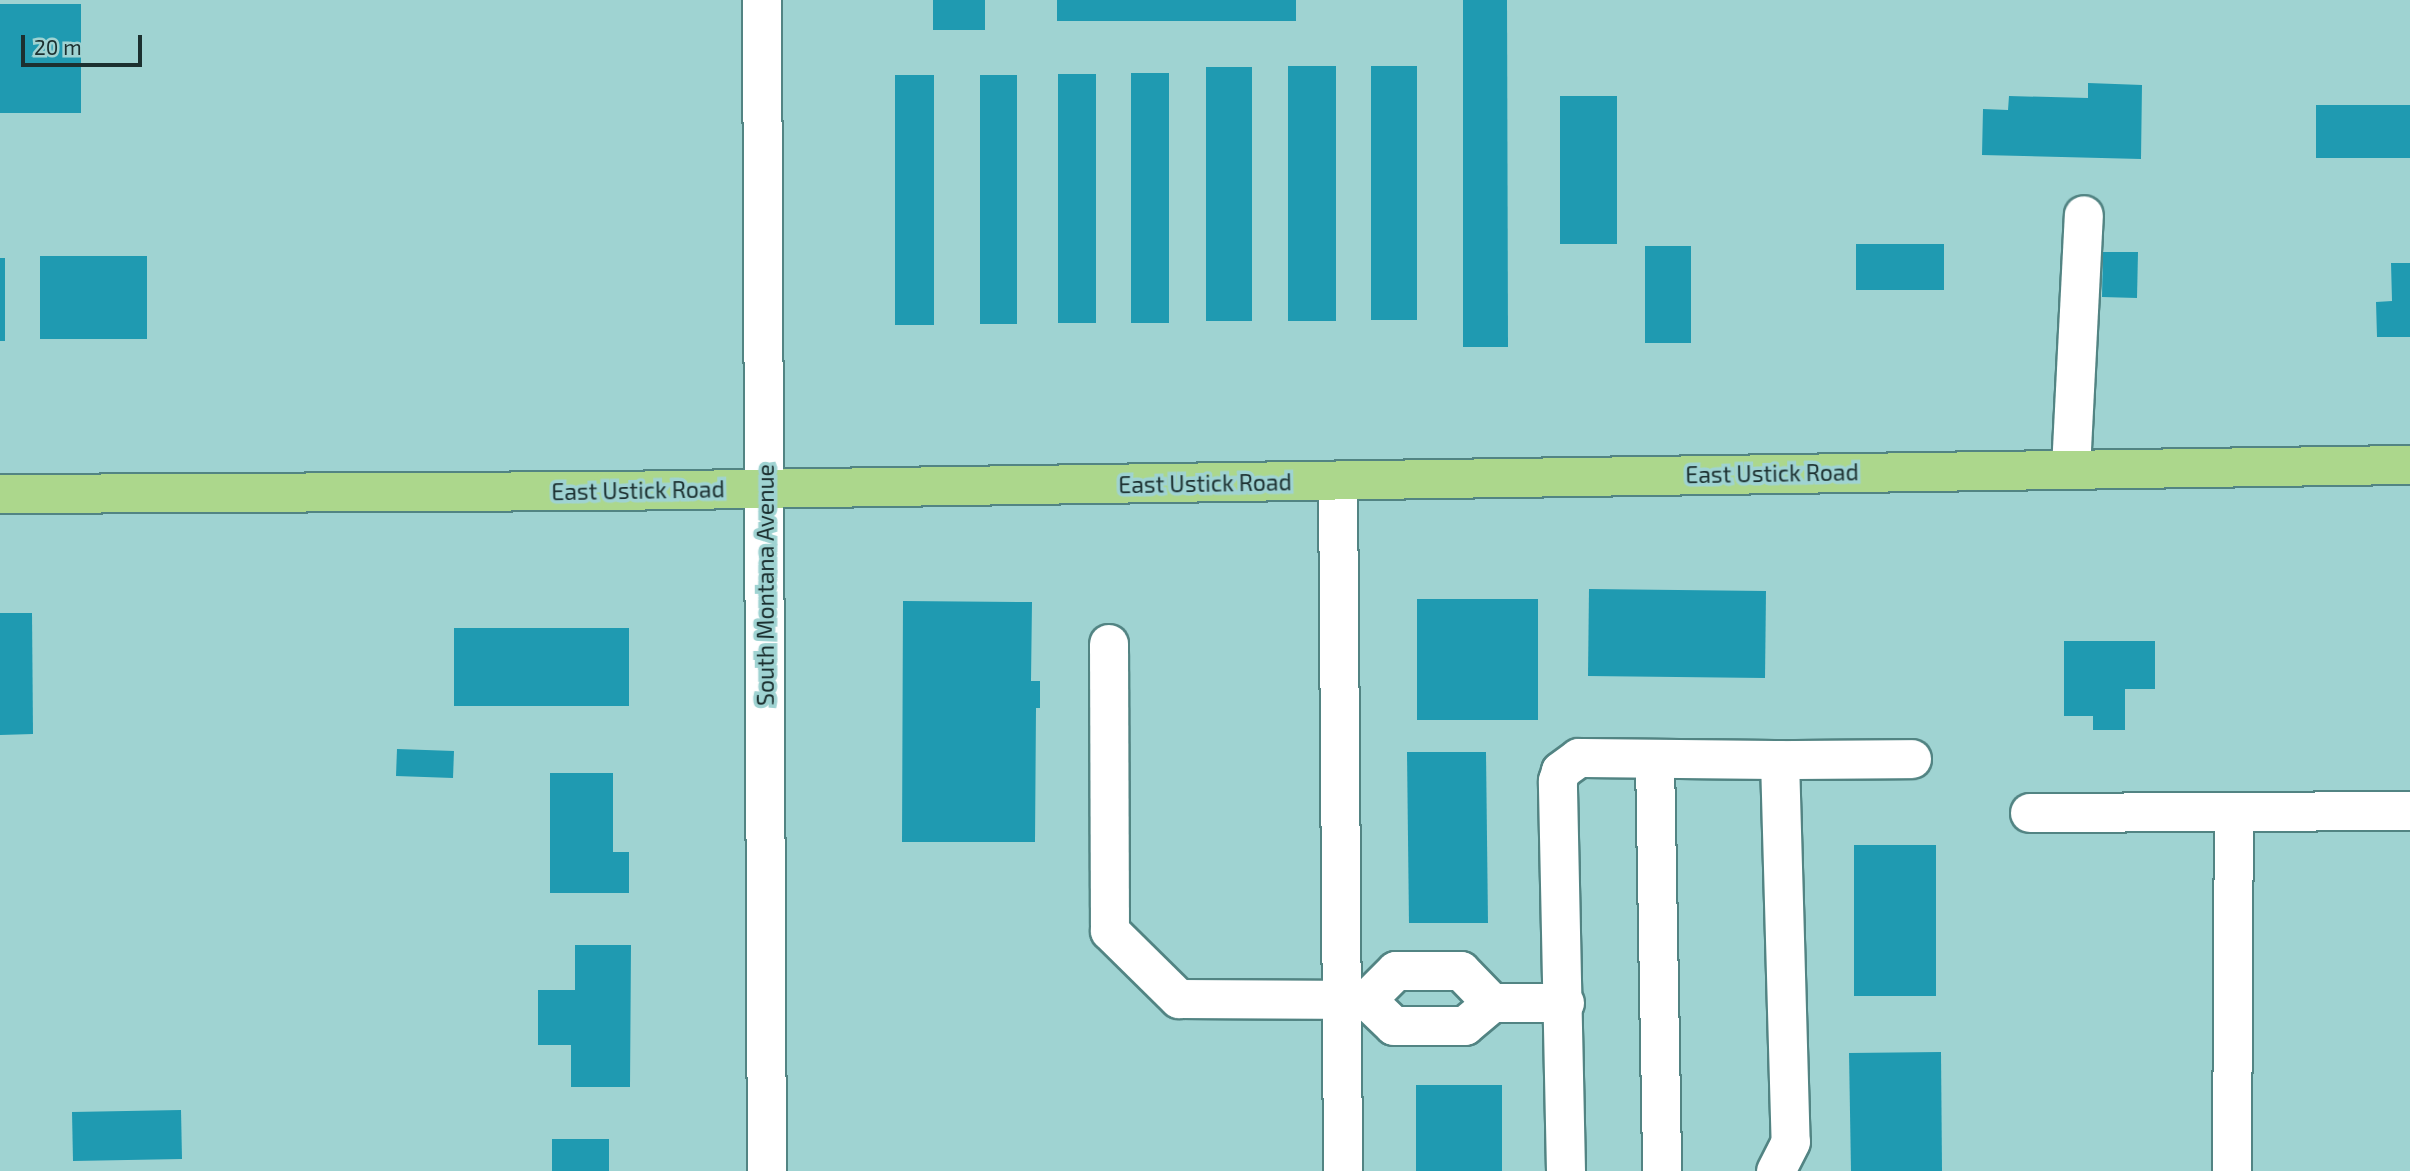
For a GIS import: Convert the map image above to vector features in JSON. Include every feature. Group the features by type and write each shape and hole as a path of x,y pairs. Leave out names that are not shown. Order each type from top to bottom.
{"main road":[{"name":"East Ustick Road","path":"0,494 1338,482 2071,468 2410,465"}],"street":[{"name":"South Montana Avenue","path":"762,0 767,1171"},
{"path":"2071,468 2084,215"},
{"path":"1338,482 1354,1000 1343,1171"},
{"path":"1109,644 1110,931 1179,999 1354,1000 1394,1026 1465,1026 1492,1003 1565,1003"},
{"path":"1566,1171 1565,1003 1558,803 1561,771 1579,758 1912,759"},
{"path":"1655,759 1662,1171"},
{"path":"1776,1171 1791,1142 1780,760"},
{"path":"2030,813 2410,811"},
{"path":"2232,1171 2234,812"},
{"path":"1354,1000 1396,971 1461,971 1492,1003"}],"building":[{"path":"933,0 985,0 985,30 933,30"},
{"path":"1057,0 1296,0 1296,21 1057,21"},
{"path":"1463,0 1507,0 1508,347 1463,347"},
{"path":"0,4 81,4 81,113 0,113"},
{"path":"1288,66 1336,66 1336,321 1288,321"},
{"path":"1371,66 1417,66 1417,320 1371,320"},
{"path":"1206,67 1252,67 1252,321 1206,321"},
{"path":"1131,73 1169,73 1169,323 1131,323"},
{"path":"1058,74 1096,74 1096,323 1058,323"},
{"path":"895,75 934,75 934,325 895,325"},
{"path":"980,75 1017,75 1017,324 980,324"},
{"path":"2088,83 2142,85 2141,159 1982,155 1983,109 2008,110 2009,96 2088,98"},
{"path":"1560,96 1617,96 1617,244 1560,244"},
{"path":"2316,105 2410,105 2410,158 2316,158"},
{"path":"1856,244 1944,244 1944,290 1856,290"},
{"path":"1645,246 1691,246 1691,343 1645,343"},
{"path":"2103,252 2138,252 2137,298 2102,297"},
{"path":"40,256 147,256 147,339 40,339"},
{"path":"0,258 5,258 5,341 0,341"},
{"path":"2391,263 2410,263 2410,337 2377,337 2376,302 2392,301"},
{"path":"1589,589 1766,591 1765,678 1588,676"},
{"path":"1417,599 1538,599 1538,720 1417,720"},
{"path":"903,601 1032,602 1031,681 1040,681 1040,708 1036,708 1035,842 902,842"},
{"path":"0,613 32,613 33,734 0,735"},
{"path":"454,628 629,628 629,706 454,706"},
{"path":"2064,641 2155,641 2155,689 2125,689 2125,730 2093,730 2093,716 2064,716"},
{"path":"397,749 454,751 453,778 396,776"},
{"path":"1407,752 1486,752 1488,923 1409,923"},
{"path":"550,773 613,773 613,852 629,852 629,893 550,893"},
{"path":"1854,845 1936,845 1936,996 1854,996"},
{"path":"575,945 631,945 630,1087 571,1087 571,1045 538,1045 538,990 575,990"},
{"path":"1941,1052 1942,1171 1851,1171 1849,1053"},
{"path":"1416,1085 1502,1085 1502,1171 1416,1171"},
{"path":"181,1110 182,1159 73,1161 72,1112"},
{"path":"552,1139 609,1139 609,1171 552,1171"}]}
